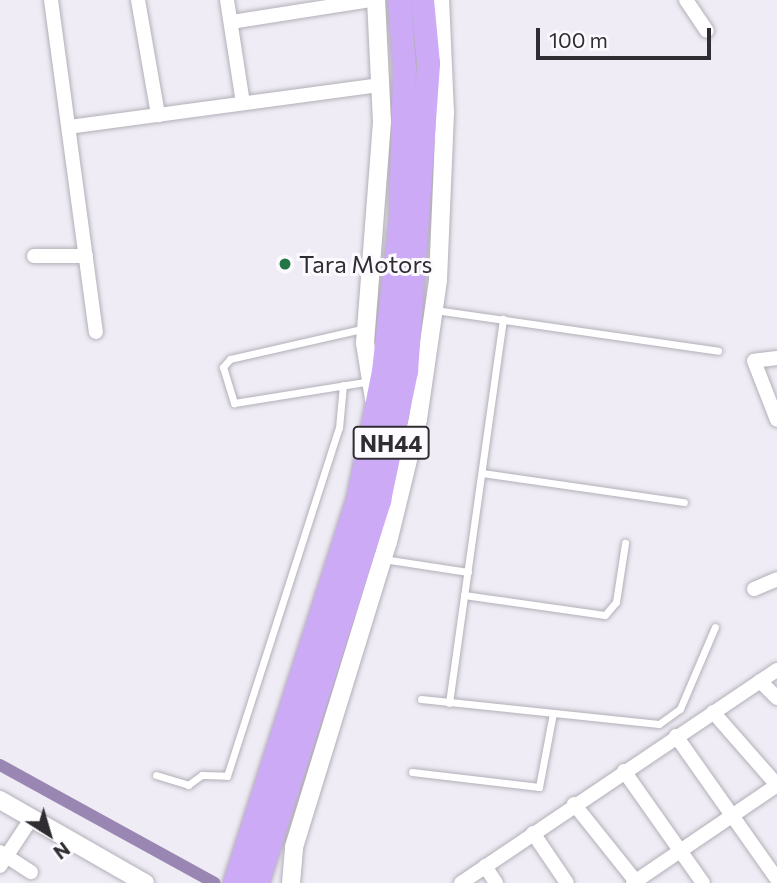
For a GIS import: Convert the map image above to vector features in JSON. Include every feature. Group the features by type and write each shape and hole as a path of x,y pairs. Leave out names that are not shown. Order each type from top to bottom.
{"highway":[{"name":"NH44","path":"254,871 358,496 376,406 400,220 404,67 399,0"},
{"name":"NH44","path":"234,883 254,871 379,500 406,371 428,63 422,0"}],"street":[{"path":"51,0 96,332"},
{"path":"138,0 158,115"},
{"path":"227,0 243,103"},
{"path":"231,22 374,0 381,85 366,327 376,406"},
{"path":"290,883 294,847 383,559 418,419 434,309 445,113 440,0"},
{"path":"686,0 707,31"},
{"path":"69,127 381,85"},
{"path":"34,256 86,256"},
{"path":"777,358 754,361 777,420"},
{"path":"754,589 777,579"},
{"path":"461,883 574,804 777,670"},
{"path":"760,681 777,698"},
{"path":"574,804 635,882 777,785 713,712"},
{"path":"676,736 737,814 777,879"},
{"path":"624,771 703,883"},
{"path":"0,800 145,883"},
{"path":"31,819 2,858 31,872"},
{"path":"533,833 567,883"},
{"path":"485,866 496,883"}],"lane":[{"path":"434,309 718,351"},
{"path":"449,703 503,319"},
{"path":"366,327 230,359 223,367 234,403 371,380"},
{"path":"156,775 185,785 202,775 226,778 339,428 343,385"},
{"path":"482,473 684,502"},
{"path":"464,595 606,615 617,602 625,542"},
{"path":"383,559 468,572"},
{"path":"421,699 553,713 668,721 680,709 715,627"},
{"path":"412,772 538,787 553,713"}],"waterway":[{"path":"0,765 215,883"}],"place":[{"name":"Tara Motors","path":"285,264"}]}
